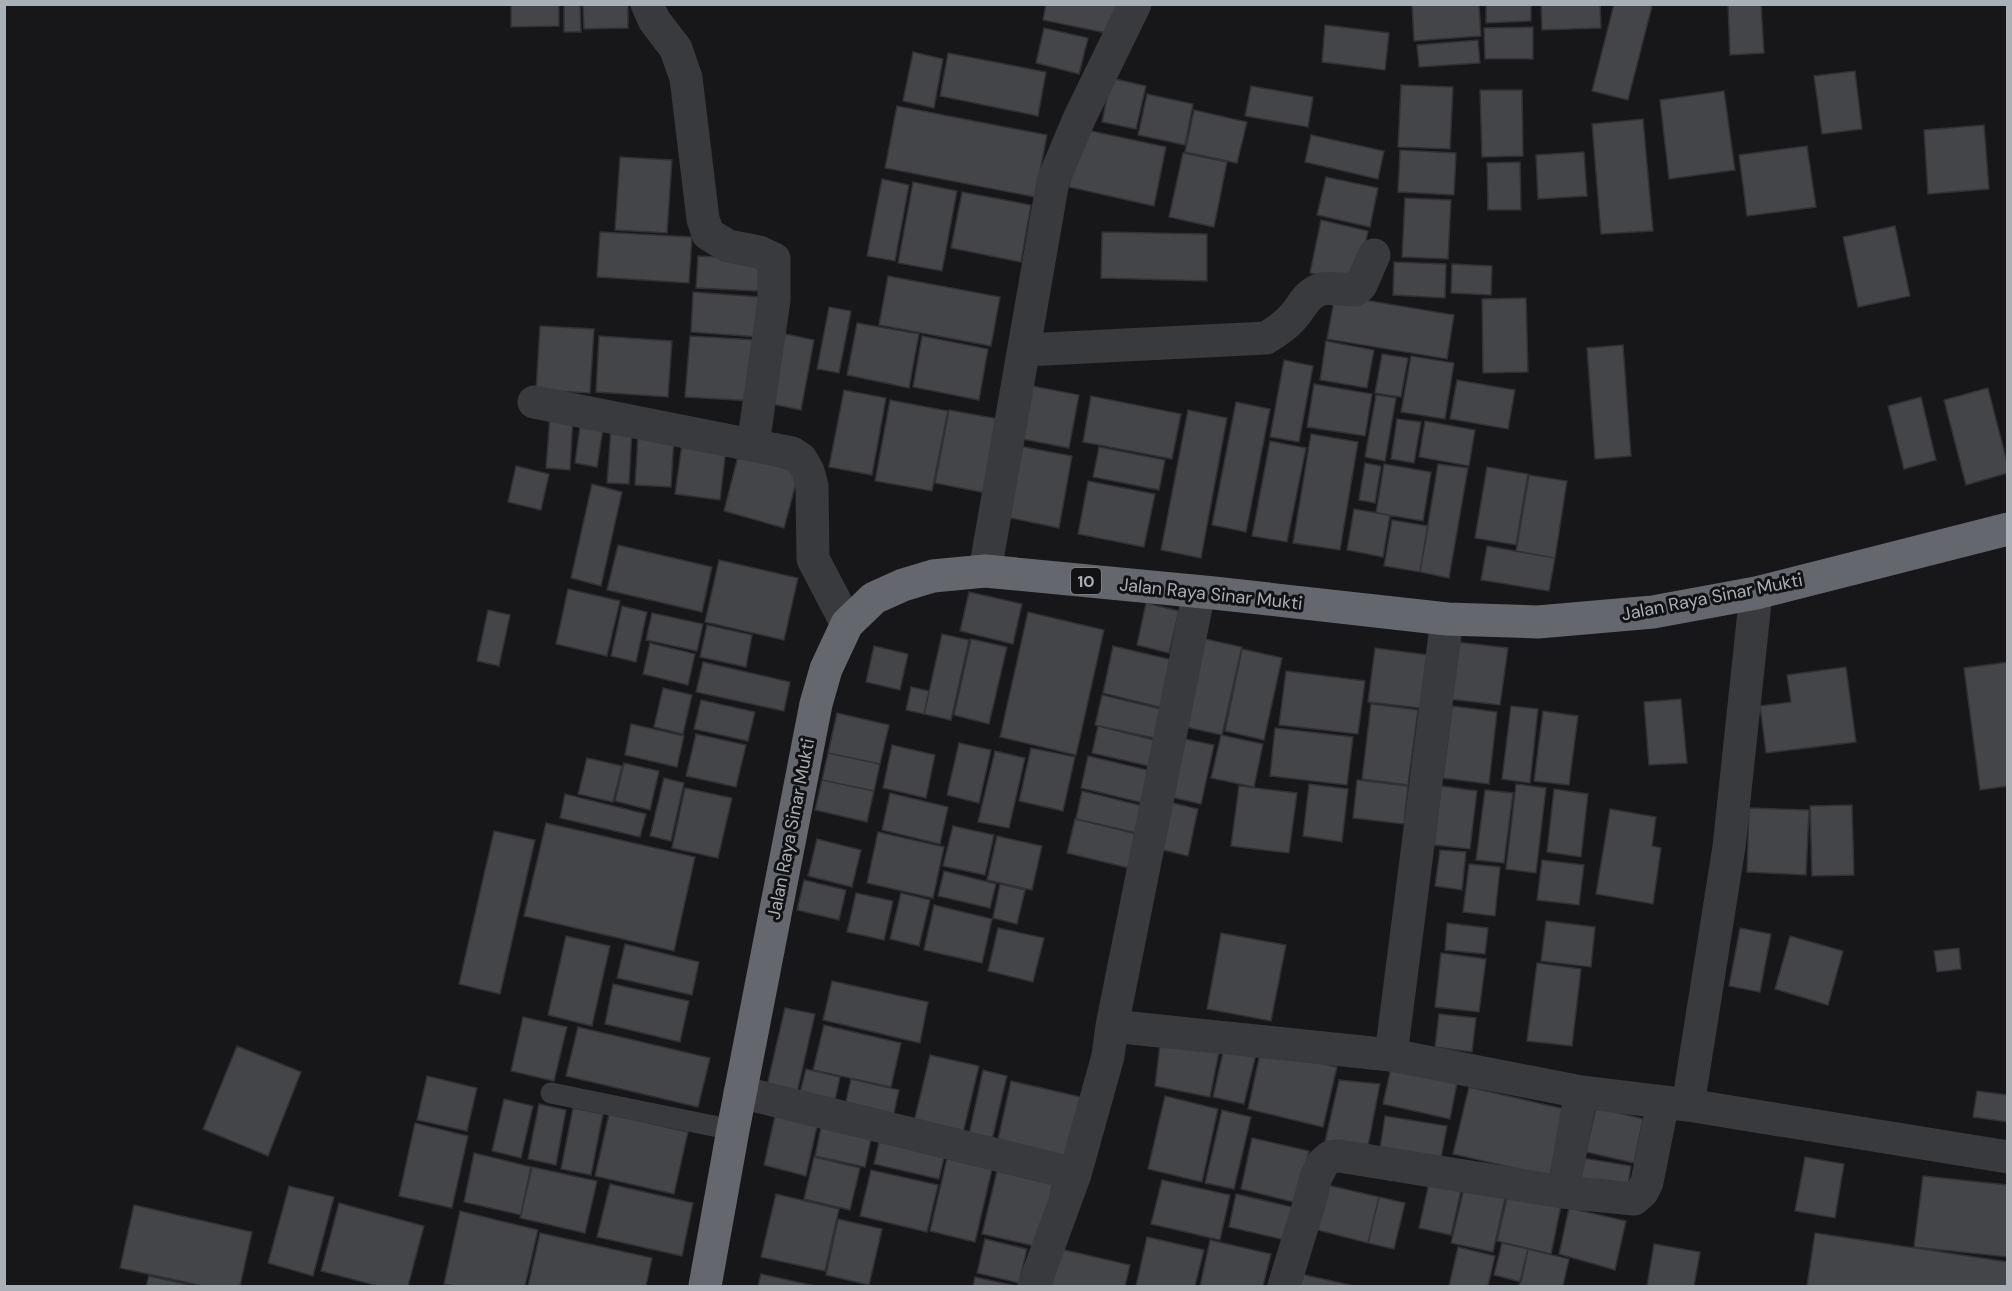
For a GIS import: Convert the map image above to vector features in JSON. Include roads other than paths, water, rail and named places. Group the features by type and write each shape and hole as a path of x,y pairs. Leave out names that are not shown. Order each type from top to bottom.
{"highway":[{"name":"Jalan Raya Sinar Mukti","path":"705,1287 740,1092 816,704 826,669 846,624 874,598 903,585 933,576 984,571 1447,619 1538,622 1653,612 1756,593 2007,529"}],"street":[{"path":"647,4 654,20 676,49 686,78 703,219 708,234 728,246 759,252 774,259 774,300 753,445"},
{"path":"984,571 1025,350 1053,181 1079,119 1135,4"},
{"path":"1025,350 1266,338 1280,330 1294,316 1308,296 1315,291 1324,288 1355,290 1361,285 1374,255"},
{"path":"534,402 792,453 801,459 808,471 812,486 813,559 846,624"},
{"path":"1034,1287 1075,1174 1108,1056 1112,1026 1199,592"},
{"path":"1284,1287 1316,1177 1323,1163 1330,1157 1339,1156 1563,1192 1634,1199 1642,1192 1675,1103 1729,847 1756,593"},
{"path":"1391,1056 1447,619"},
{"path":"1112,1026 1391,1056 1581,1092 1675,1103 2007,1157"},
{"path":"740,1092 1075,1174"},
{"path":"1563,1192 1581,1092"}],"lane":[{"path":"551,1093 733,1130"}]}
